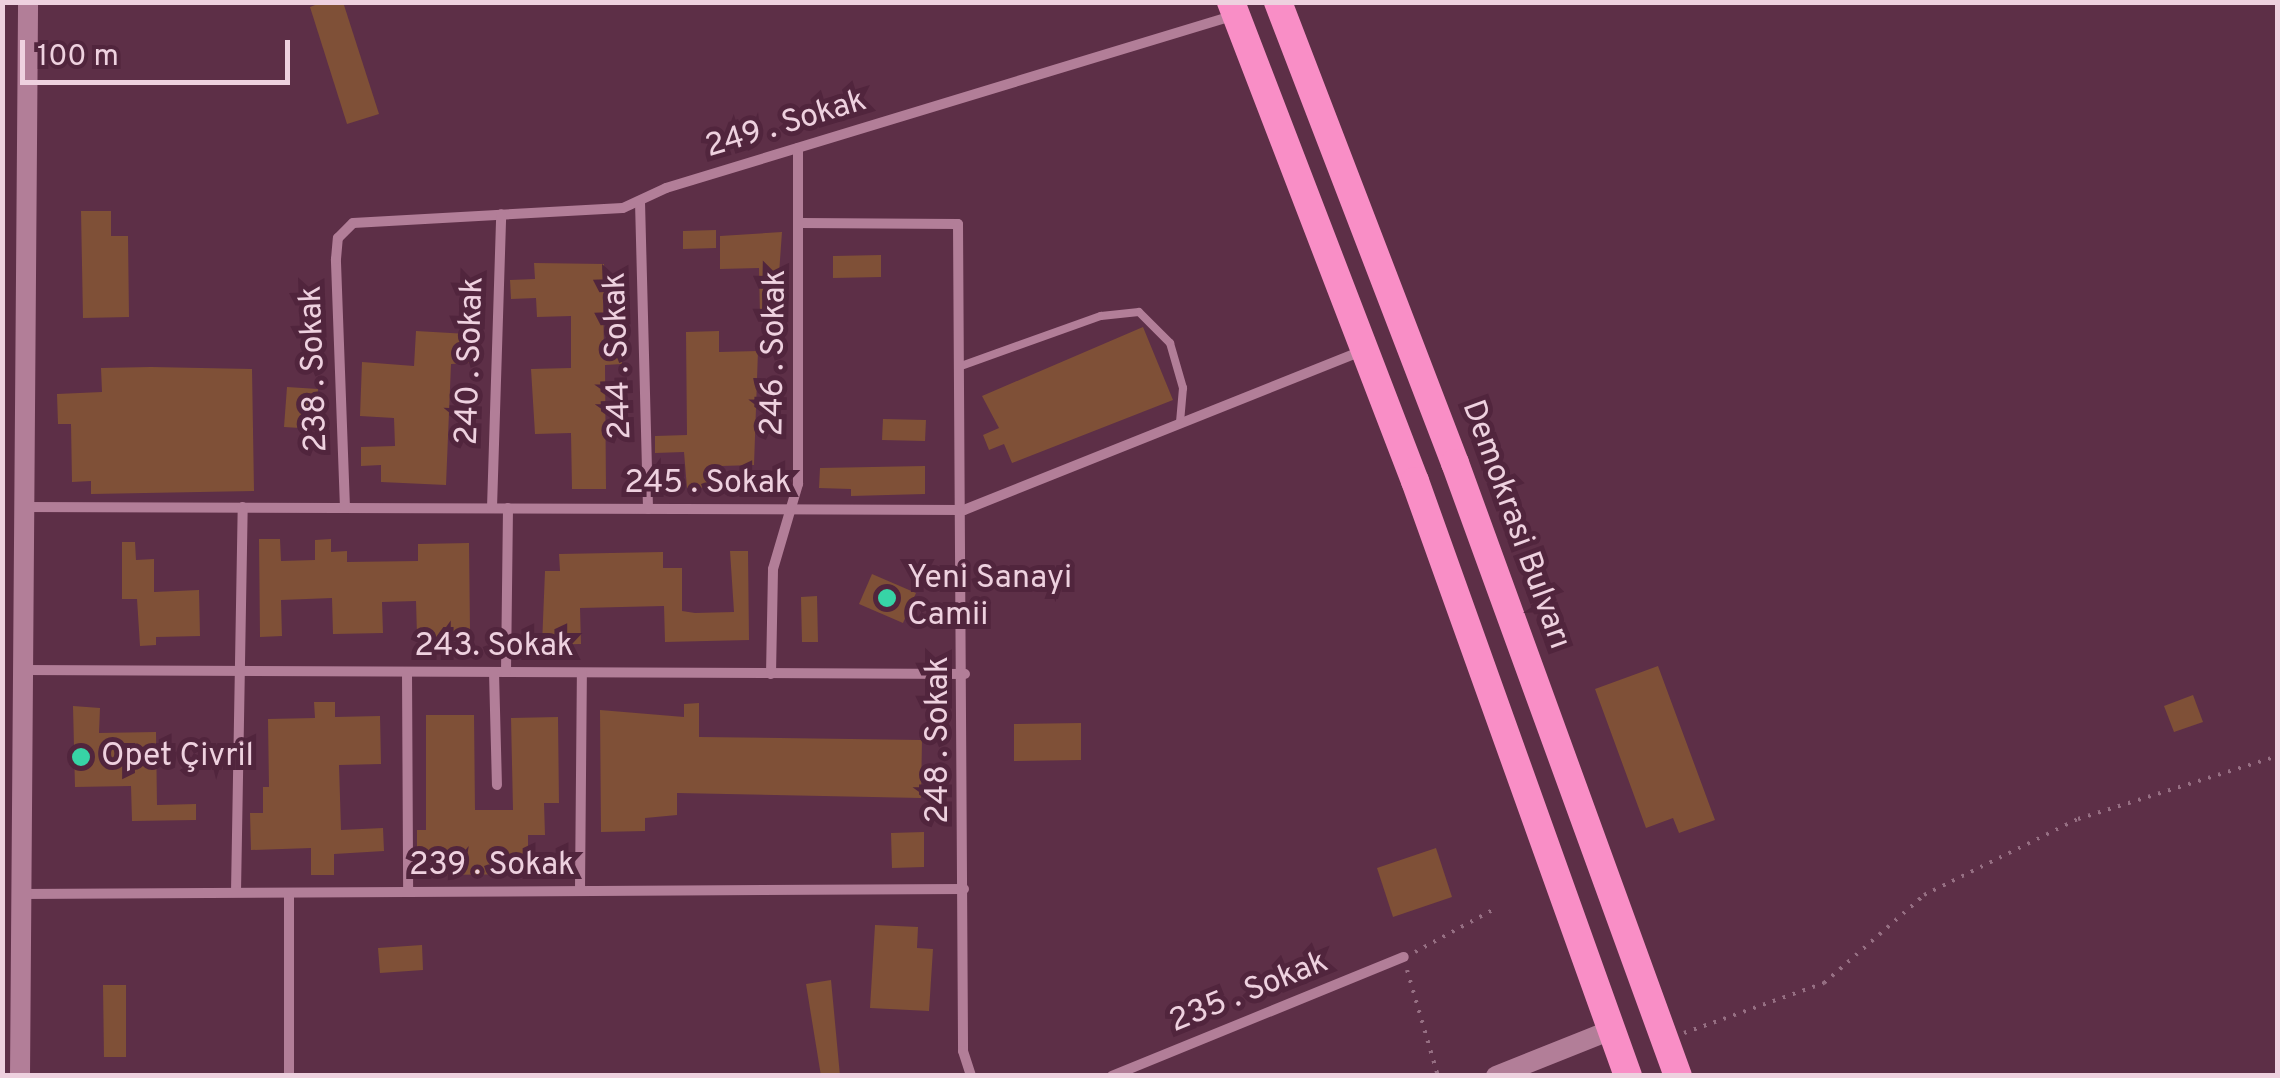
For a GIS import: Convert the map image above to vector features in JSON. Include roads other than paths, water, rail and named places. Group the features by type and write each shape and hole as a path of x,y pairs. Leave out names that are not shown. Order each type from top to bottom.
{"highway":[{"name":"Demokrasi Bulvarı","path":"1278,2 1456,463 1678,1076"},
{"path":"1234,8 1362,351 1415,481 1628,1076"}],"main road":[{"path":"20,1076 28,2"},
{"path":"1496,1076 1611,1030"}],"street":[{"name":"249 . Sokak","path":"344,230 380,218 609,212 1234,8"},
{"name":"246 . Sokak","path":"772,674 773,568 798,484 798,148"},
{"name":"244 . Sokak","path":"640,202 648,509"},
{"name":"240 . Sokak","path":"492,508 501,214"},
{"name":"248 . Sokak","path":"801,223 958,224 964,510 964,1051 970,1076"},
{"name":"238 . Sokak","path":"344,230 336,260 345,508"},
{"name":"245 . Sokak","path":"23,507 964,510 1362,351"},
{"path":"236,892 243,507"},
{"path":"497,785 508,508"},
{"name":"243. Sokak","path":"22,670 965,674"},
{"path":"407,672 408,891"},
{"path":"580,890 582,673"},
{"name":"239 . Sokak","path":"22,894 964,889"},
{"path":"289,893 289,1076"},
{"name":"235 . Sokak","path":"1112,1076 1404,957"}],"lane":[{"path":"962,366 1101,316 1139,312 1170,343 1184,388 1180,423"}],"place":[{"name":"Yeni Sanayi Camii","path":"887,598"},
{"name":"Opet Çivril","path":"81,757"}]}
